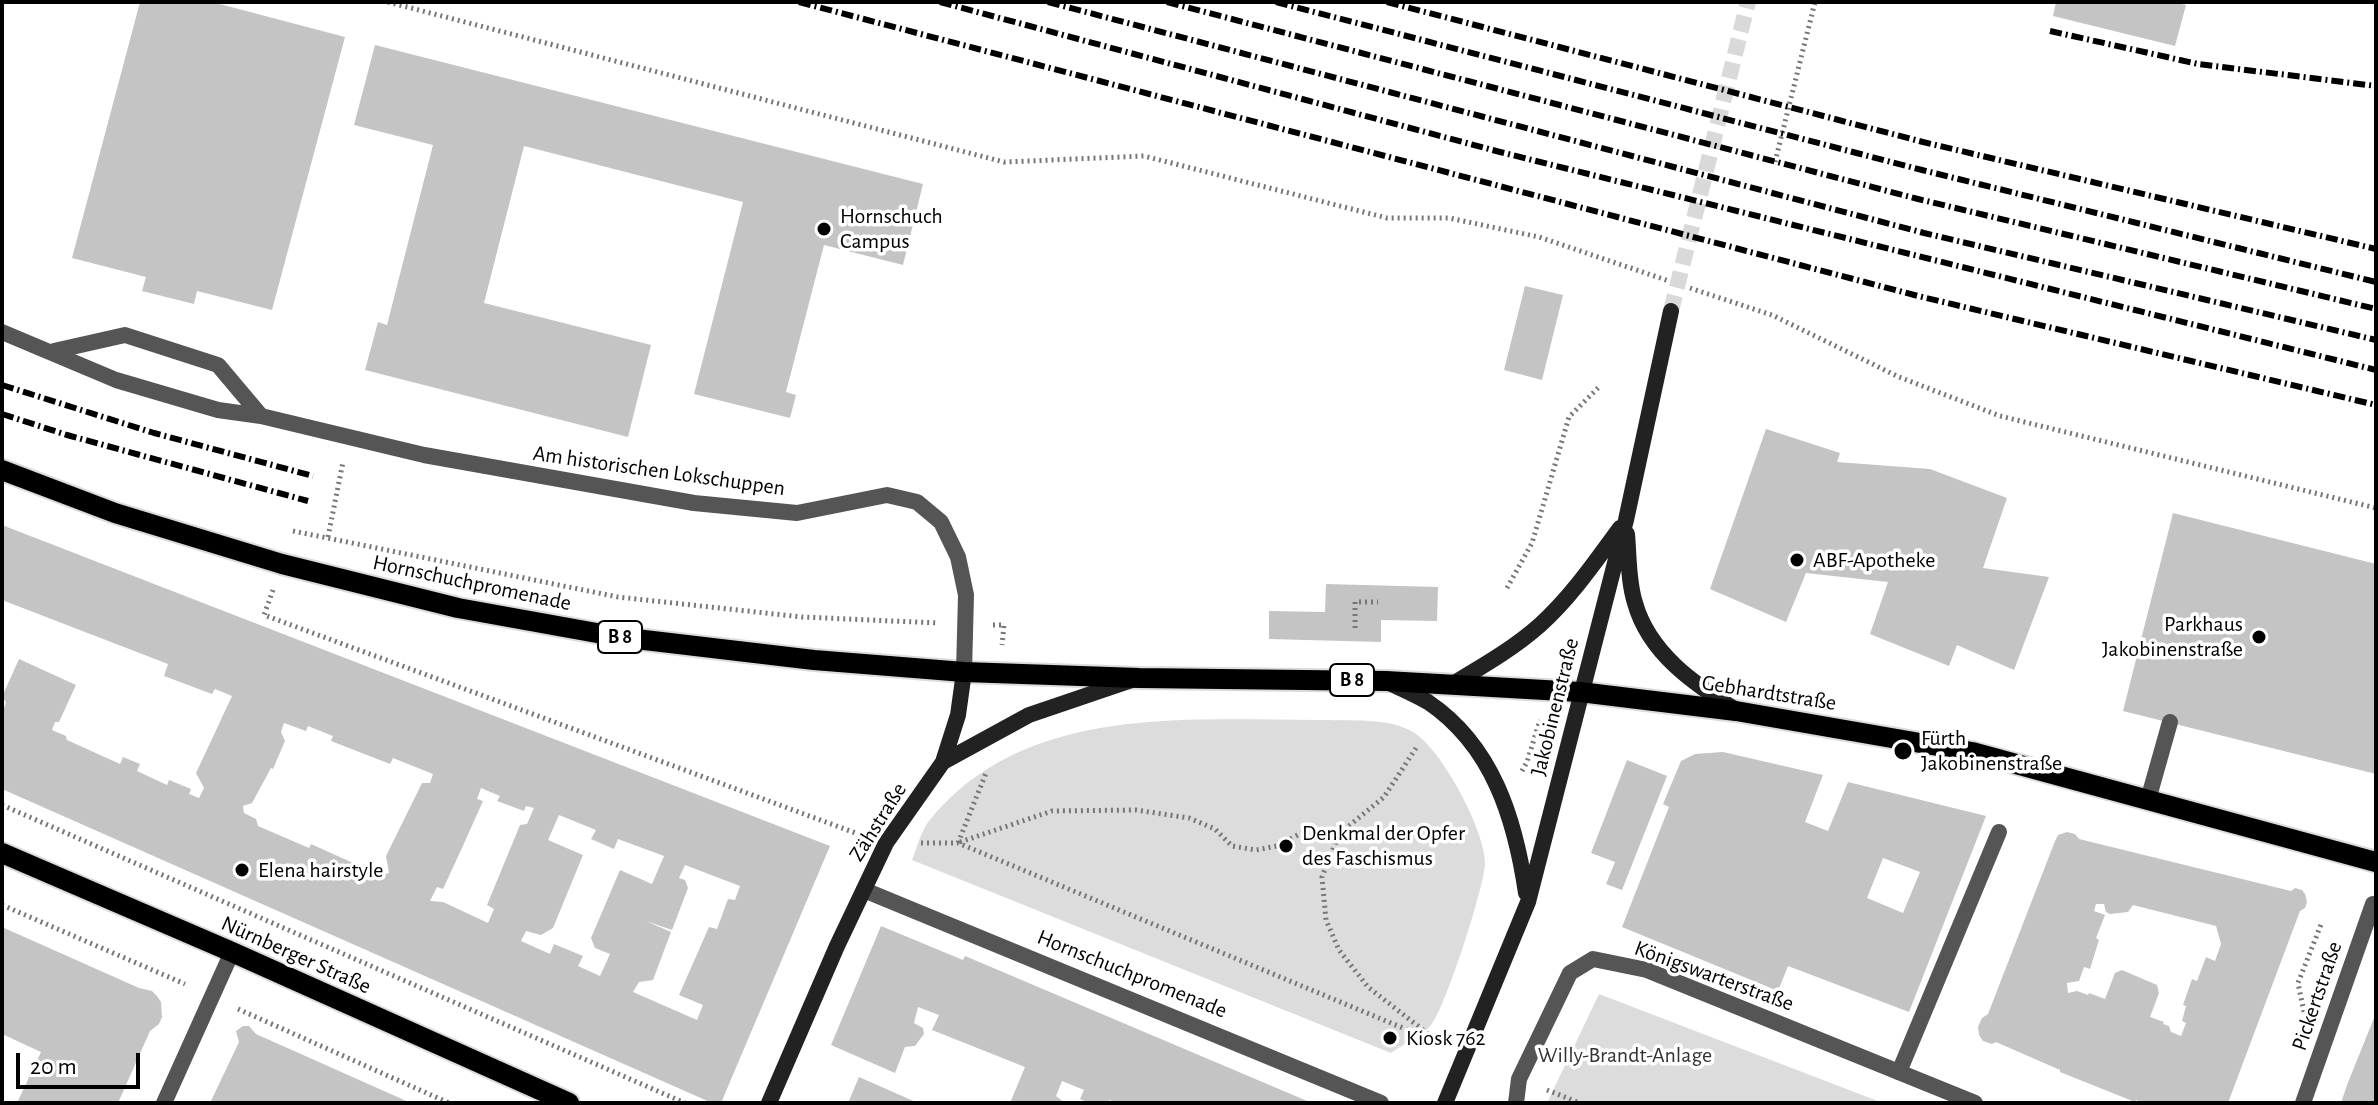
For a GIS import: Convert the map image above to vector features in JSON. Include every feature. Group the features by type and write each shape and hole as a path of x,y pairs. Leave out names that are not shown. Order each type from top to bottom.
{"main road":[{"name":"Hornschuchpromenade","path":"2,470 115,513 282,564 458,608 619,637 814,660 964,672 1139,678"},
{"name":"Gebhardtstraße","path":"1139,678 1386,681 1580,692 1736,711 1972,752 2376,862"},
{"name":"Nürnberger Straße","path":"2,853 569,1103"}],"street":[{"name":"Jakobinenstraße","path":"1445,1103 1528,902 1626,520 1671,311"},
{"name":"Am historischen Lokschuppen","path":"2,332 54,351 116,380 218,410 261,416 424,455 694,503 797,513 887,495 917,502 941,522 958,557 966,595 964,672"},
{"path":"54,351 125,335 218,365 261,416"},
{"path":"1451,685 1499,656 1539,626 1584,578 1626,520"},
{"path":"1626,520 1635,603 1648,633 1680,671 1736,711"},
{"path":"943,762 958,715 964,672"},
{"name":"Zähstraße","path":"769,1103 886,843 943,762 1029,715 1139,678"},
{"path":"1386,681 1428,703 1462,732 1487,763 1512,823 1528,902"},
{"path":"2148,800 2170,722"},
{"path":"1899,1072 1999,832"},
{"name":"Hornschuchpromenade","path":"864,890 1381,1103"},
{"name":"Pickertstraße","path":"2303,1103 2373,904"},
{"path":"164,1103 232,952"},
{"name":"Königswarterstraße","path":"1516,1103 1519,1079 1570,973 1593,959 1647,970 1975,1103"}],"path":[{"path":"388,2 1004,162 1144,156 1387,218 1449,218 1539,237 1670,281"},
{"path":"1775,162 1815,2"},
{"path":"1685,286 1772,315 1899,377 2000,416 2376,508"},
{"path":"1507,588 1532,543 1569,417 1599,387"},
{"path":"328,537 348,438"},
{"path":"290,531 618,597 802,617 929,623"},
{"path":"282,564 264,615 824,823 886,843 958,843 1052,811 1136,810 1189,818 1215,829 1232,846 1256,850 1277,846 1307,830 1339,834"},
{"path":"1355,628 1355,602 1378,602"},
{"path":"1520,774 1527,762 1540,717"},
{"path":"1416,748 1384,797 1339,834 1322,877 1326,920 1339,950 1368,987 1438,1042"},
{"path":"958,843 987,769"},
{"path":"2,805 685,1103"},
{"path":"958,843 1466,1054"},
{"path":"2,905 190,986"},
{"path":"2300,1002 2298,983 2322,922"},
{"path":"235,1008 449,1103"},
{"path":"1519,1079 1580,1103"}],"green space":[{"path":"1329,720 1394,724 1413,732 1424,741 1460,791 1483,849 1485,863 1479,895 1437,1014 1427,1029 1391,1053 912,860 929,821 968,782 1013,755 1062,737 1114,726 1168,721"},
{"name":"Willy-Brandt-Anlage","path":"1599,994 1883,1103 1547,1103"}],"building":[{"path":"140,2 212,2 345,37 272,310 197,291 194,304 142,291 146,277 72,258"},
{"path":"2056,2 2172,2 2186,5 2175,46 2053,16"},
{"name":"Hornschuch Campus","path":"375,45 923,184 903,265 824,245 786,392 796,395 790,418 694,394 743,202 524,146 484,303 651,345 628,437 365,370 378,322 387,325 433,145 354,125"},
{"path":"1525,286 1563,295 1542,380 1504,370"},
{"path":"1766,429 1840,453 1837,462 1930,469 2007,498 1983,568 2049,577 2014,670 1957,645 1949,666 1870,634 1888,582 1806,573 1786,622 1710,589"},
{"name":"Parkhaus Jakobinenstraße","path":"2173,513 2376,564 2376,774 2123,711"},
{"path":"2,525 830,846 721,1103 712,1103 2,789 2,714 6,702 2,697 19,659 76,685 59,722 55,722 52,730 120,764 123,757 140,764 137,771 167,785 169,780 191,789 189,794 199,798 204,788 196,773 232,696 215,689 212,694 164,676 168,664 2,600","holes":["284,723 306,731 308,726 333,736 331,741 390,764 393,758 433,774 430,783 422,783 386,856 389,873 383,875 381,868 370,864 362,867 311,844 309,848 258,826 256,819 244,813 243,806 252,803 273,769 285,741 281,732","481,788 500,796 497,801 524,811 526,806 534,808 527,824 520,825 487,905 494,909 488,923 443,902 430,901 437,887 443,889 462,848 483,801 477,799","559,815 596,830 591,839 614,849 618,839 664,856 652,884 620,870 591,938 595,948 610,954 600,976 578,966 583,956 554,944 550,954 521,941 526,931 541,935 553,928 583,855 548,840","685,865 740,886 735,900 728,899 717,929 709,927 679,995 703,1005 697,1020 633,992 639,982 653,980 671,932 646,921 672,930 688,888 685,880 679,878"]},
{"path":"1326,584 1438,587 1437,621 1381,620 1381,642 1269,639 1269,611 1325,612"},
{"path":"1723,752 1823,775 1805,822 1828,831 1848,782 1986,816 1909,1012 1788,966 1778,991 1622,927 1669,807 1663,804 1681,761 1695,754","holes":["1883,858 1920,872 1903,913 1867,898"]},
{"path":"1627,760 1667,776 1622,890 1606,884 1615,862 1591,853"},
{"path":"2067,832 2079,839 2291,891 2295,888 2305,894 2305,908 2300,911 2228,1103 2135,1102 1996,1042 1983,1041 1979,1035 1978,1027 1988,1014 2058,835","holes":["2096,904 2104,904 2106,912 2110,914 2128,912 2133,905 2216,926 2221,944 2215,961 2206,957 2197,981 2192,979 2183,1005 2186,1006 2182,1021 2186,1023 2181,1036 2171,1032 2164,1022 2150,1017 2159,993 2157,985 2122,970 2115,973 2105,999 2077,991 2068,993 2067,983 2079,981 2084,967 2090,969 2099,940 2096,938 2105,915 2094,911"]},
{"path":"881,926 963,960 965,956 1312,1103 1117,1103 1109,1100 1108,1103 1089,1103 1080,1099 1084,1090 1062,1081 1056,1096 1065,1103 1010,1103 1025,1067 932,1030 939,1015 918,1007 914,1023 923,1028 924,1034 915,1046 905,1047 895,1073 831,1045"},
{"path":"2,927 152,991 161,1002 162,1017 150,1031 118,1103 17,1103 41,1052 2,1034"},
{"path":"2376,1013 2376,1103 2341,1103 2347,1085"},
{"path":"249,1026 256,1034 411,1103 210,1103 239,1042 236,1031"},
{"path":"859,1077 918,1103 848,1103"}],"tunnel":[{"path":"1671,311 1748,2"}],"railway":[{"path":"799,2 1918,296 2376,405"},
{"path":"940,2 1500,152 2376,370"},
{"path":"1048,2 1924,233 2376,340"},
{"path":"1167,2 1918,199 2376,309"},
{"path":"1276,2 1922,170 2376,282"},
{"path":"1387,2 1923,142 2376,249"},
{"path":"2050,31 2198,64 2376,86"},
{"path":"2,385 154,433 313,476"},
{"path":"2,414 67,435 308,501"}],"place":[{"name":"Hornschuch Campus","path":"824,229"},
{"name":"ABF-Apotheke","path":"1797,560"},
{"name":"Parkhaus Jakobinenstraße","path":"2259,637"},
{"name":"Fürth Jakobinenstraße","path":"1903,751"},
{"name":"Denkmal der Opfer des Faschismus","path":"1286,846"},
{"name":"Elena hairstyle","path":"242,870"},
{"name":"Kiosk 762","path":"1390,1038"}]}
